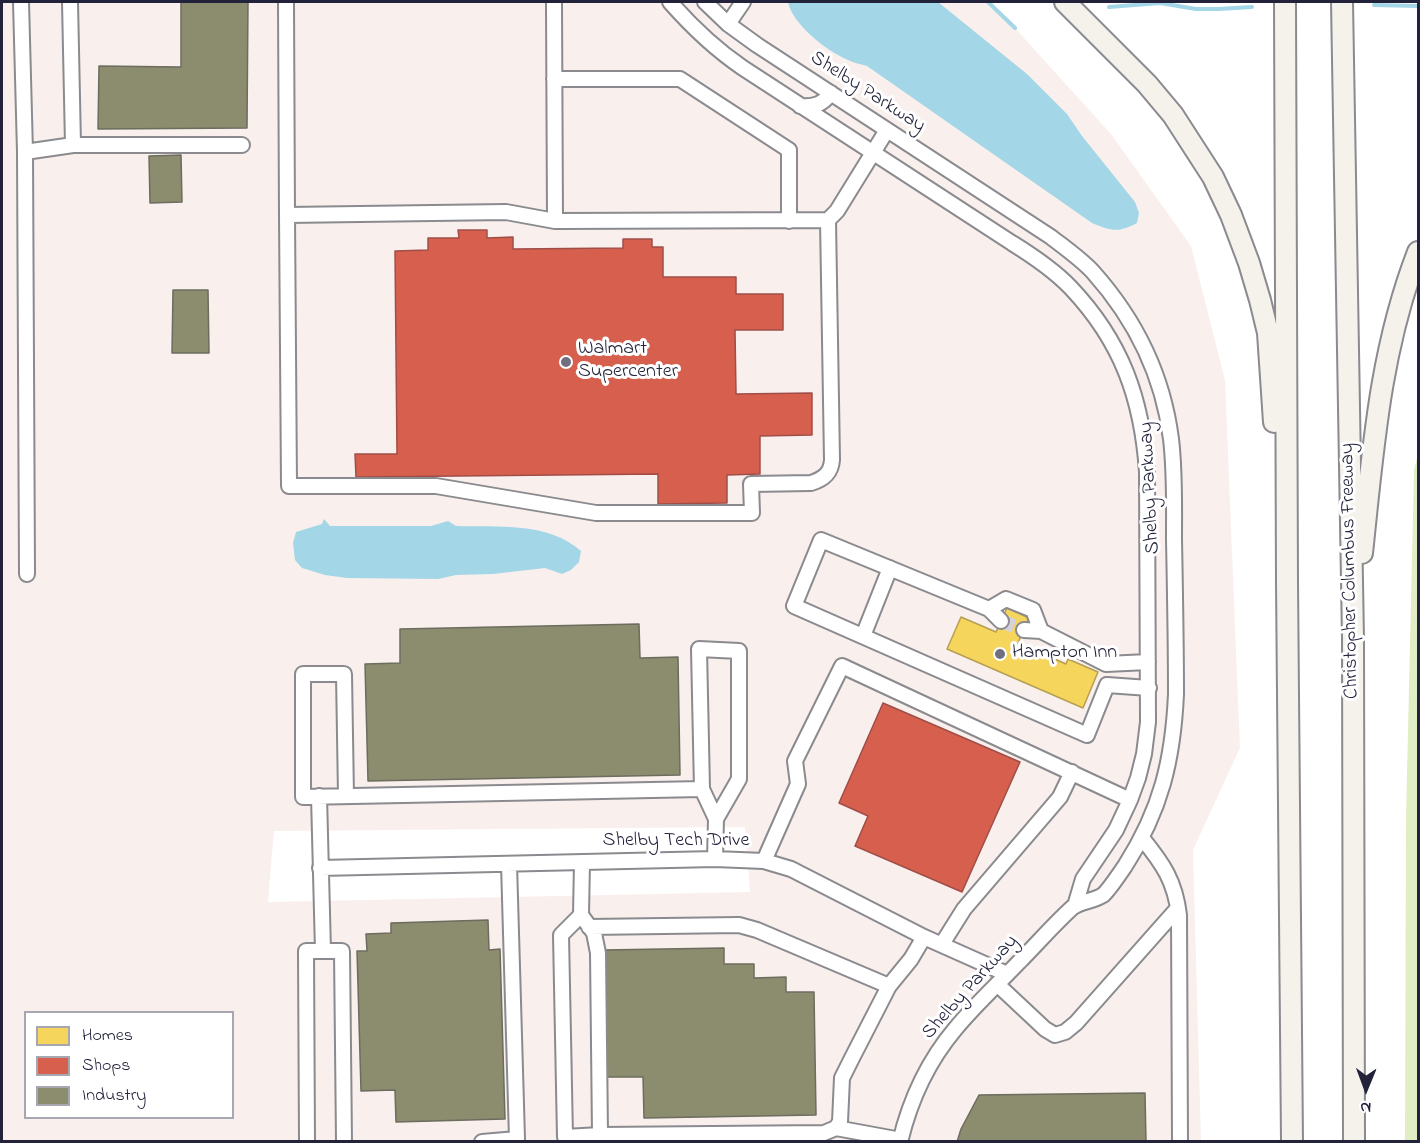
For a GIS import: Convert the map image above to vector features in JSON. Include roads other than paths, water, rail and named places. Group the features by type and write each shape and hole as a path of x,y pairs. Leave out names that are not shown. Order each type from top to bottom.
{"highway":[{"path":"1065,2 1147,84 1173,115 1213,177 1231,215 1249,263 1268,333 1287,582"},
{"path":"1285,2 1292,1142"},
{"name":"Christopher Columbus Freeway","path":"1342,2 1353,639 1354,1142"},
{"path":"1353,639 1376,420 1388,348 1404,291 1419,252"}],"street":[{"path":"21,2 25,152 27,573"},
{"path":"70,2 73,145"},
{"path":"286,2 289,486 436,486 596,513 752,513 752,484 811,483 821,480 828,474 832,460 828,220"},
{"path":"554,2 555,221"},
{"name":"Shelby Parkway","path":"670,2 696,31 724,54 1050,270 1070,287 1088,308 1117,351 1127,372 1141,422 1147,472 1149,688 1146,740 1138,778 1130,800 1116,830 1083,879 1075,906"},
{"name":"Shelby Parkway","path":"705,2 728,24 757,45 1051,237 1074,255 1092,272 1123,310 1149,356 1163,399 1171,441 1176,660 1175,720 1169,763 1158,801 1142,838 1119,875 1103,895 1075,906 956,1028 930,1063 912,1103 900,1141"},
{"path":"728,24 743,2"},
{"path":"554,79 680,79 789,150 789,221"},
{"path":"800,106 820,105 831,93"},
{"path":"287,215 506,212 555,221 828,220 837,211 887,130"},
{"path":"25,152 73,145 242,146"},
{"path":"1001,621 989,609 821,540 794,606 1087,735 1107,685 1106,664"},
{"path":"862,636 890,568"},
{"path":"989,609 1006,599 1033,610 1041,631"},
{"path":"1024,630 1041,631 1106,664 1148,662"},
{"path":"715,859 716,819 702,789 699,649 739,651 739,779 716,819"},
{"path":"764,861 798,784 795,761 842,666 1130,800"},
{"path":"346,796 344,674 303,674 303,797 702,789"},
{"path":"1107,685 1149,688"},
{"path":"1146,740 1154,758 1169,763"},
{"path":"942,944 964,909 1060,797 1072,772"},
{"path":"319,796 323,951"},
{"path":"1142,838 1168,873 1176,893 1178,908 1180,1142"},
{"name":"Shelby Tech Drive","path":"320,868 715,859 764,861 791,868 924,937 942,944 1002,979 1045,1029 1056,1035 1065,1032 1076,1023 1178,908"},
{"path":"582,862 581,915 594,933 598,953 600,1136"},
{"path":"482,1142 517,1138 509,864"},
{"path":"581,915 561,935 565,1137 824,1133 836,1128 841,1115 842,1078 890,986 911,959 924,937"},
{"path":"589,927 739,925 757,930 890,986"},
{"path":"307,1142 306,951 342,951 344,1142"},
{"path":"836,1128 900,1141"}],"water":[{"path":"788,2 938,2 1027,74 1067,114 1135,202 1139,213 1137,223 1114,230 1092,223 867,66 840,56 821,44 803,28"},
{"path":"324,519 330,526 431,526 448,521 456,526 522,528 554,535 581,551 579,562 571,570 562,574 545,568 493,574 456,575 438,579 347,578 325,575 302,568 295,560 293,543 296,532 322,524"}],"waterway":[{"path":"988,2 1015,28"},
{"path":"1109,7 1160,3 1196,9 1252,7"},
{"path":"1374,5 1418,6"}],"tunnel":[{"path":"1001,621 1024,630"}],"place":[{"name":"Walmart Supercenter","path":"566,362"},
{"name":"Hampton Inn","path":"1000,654"}]}
